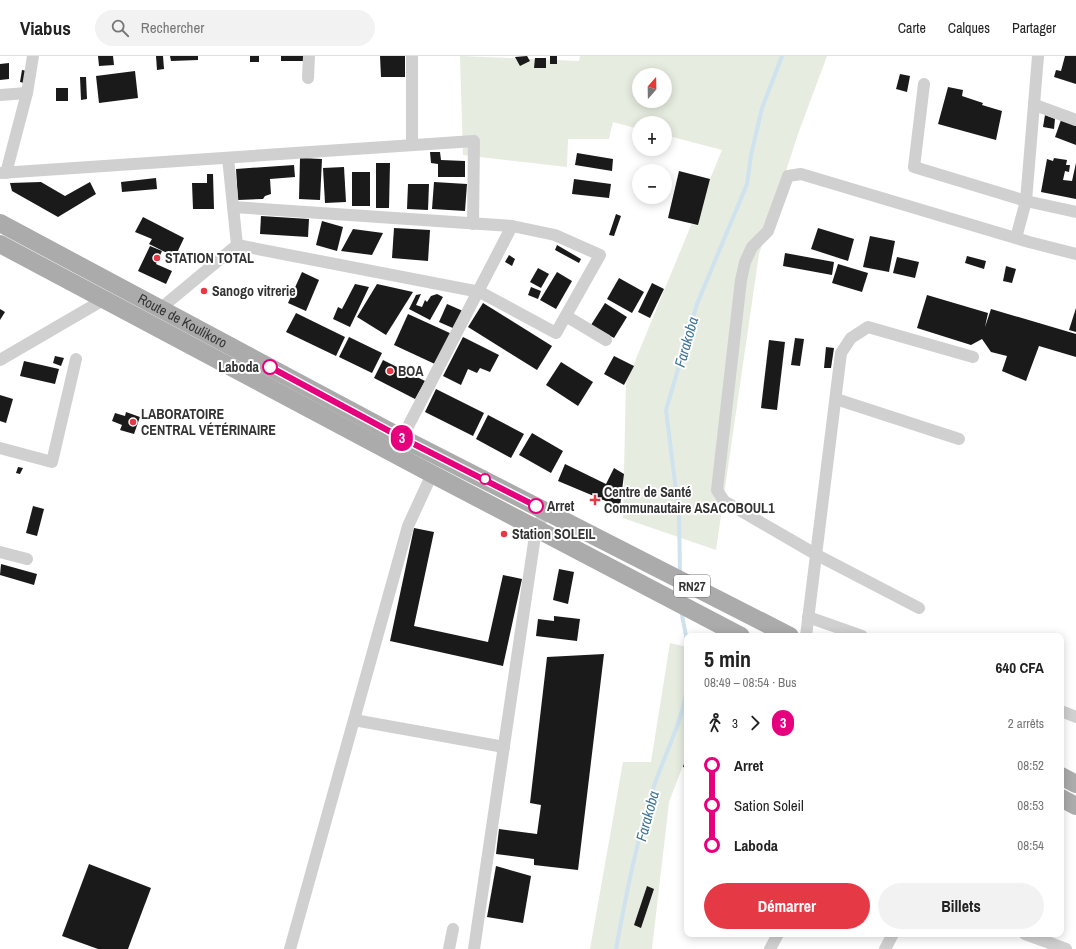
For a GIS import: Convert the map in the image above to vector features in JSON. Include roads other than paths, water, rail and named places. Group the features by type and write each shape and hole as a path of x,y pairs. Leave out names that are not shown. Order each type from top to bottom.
{"main road":[{"name":"Route de Koulikoro","path":"0,223 402,438 546,511"},
{"name":"Route de Koulikoro","path":"0,244 536,529"},
{"name":"RN27","path":"546,511 784,633"},
{"name":"RN27","path":"536,529 735,633"},
{"path":"1064,778 1076,784"},
{"path":"1064,800 1076,806"}],"street":[{"path":"33,56 22,113 3,173 474,141 473,224"},
{"path":"308,78 309,56"},
{"path":"412,56 412,145"},
{"path":"1016,238 1026,200 1038,56"},
{"path":"924,84 914,167 1026,200 1076,212"},
{"path":"0,95 27,93"},
{"path":"1035,105 1076,120"},
{"path":"228,158 237,245"},
{"path":"919,608 817,555 724,501 717,490 745,262 752,247 768,231 788,176 801,174 1016,238 1076,254"},
{"path":"233,207 512,226 555,235 600,255 556,334 480,292 237,245"},
{"path":"402,438 480,292 512,226"},
{"path":"161,308 237,245"},
{"path":"0,360 103,300"},
{"path":"566,316 606,340"},
{"path":"806,633 841,353 852,338 868,327 973,357"},
{"path":"0,448 52,462 76,359"},
{"path":"836,399 959,439"},
{"path":"290,949 408,526 432,474"},
{"path":"474,949 536,529 546,511"},
{"path":"0,552 27,560"},
{"path":"808,616 854,633"},
{"path":"1064,712 1076,718"},
{"path":"354,720 504,746"},
{"path":"449,949 453,929"},
{"path":"770,949 776,937"},
{"path":"886,949 892,937"},
{"path":"1033,937 1066,949"}],"waterway":[{"name":"Farakoba","path":"680,575 679,515 666,410 697,304 747,184 751,155 762,108 782,56"},
{"name":"Farakoba","path":"681,610 685,633"},
{"name":"Farakoba","path":"616,949 642,826 658,774 678,724 684,703"}],"place":[{"name":"STATION TOTAL","path":"157,258"},
{"name":"Sanogo vitrerie","path":"204,291"},
{"name":"Laboda","path":"270,367"},
{"name":"BOA","path":"390,371"},
{"name":"LABORATOIRE CENTRAL VÉTÉRINAIRE","path":"133,422"},
{"name":"Centre de Santé Communautaire ASACOBOUL1","path":"595,500"},
{"name":"Arret","path":"536,506"},
{"name":"Station SOLEIL","path":"504,534"}]}
